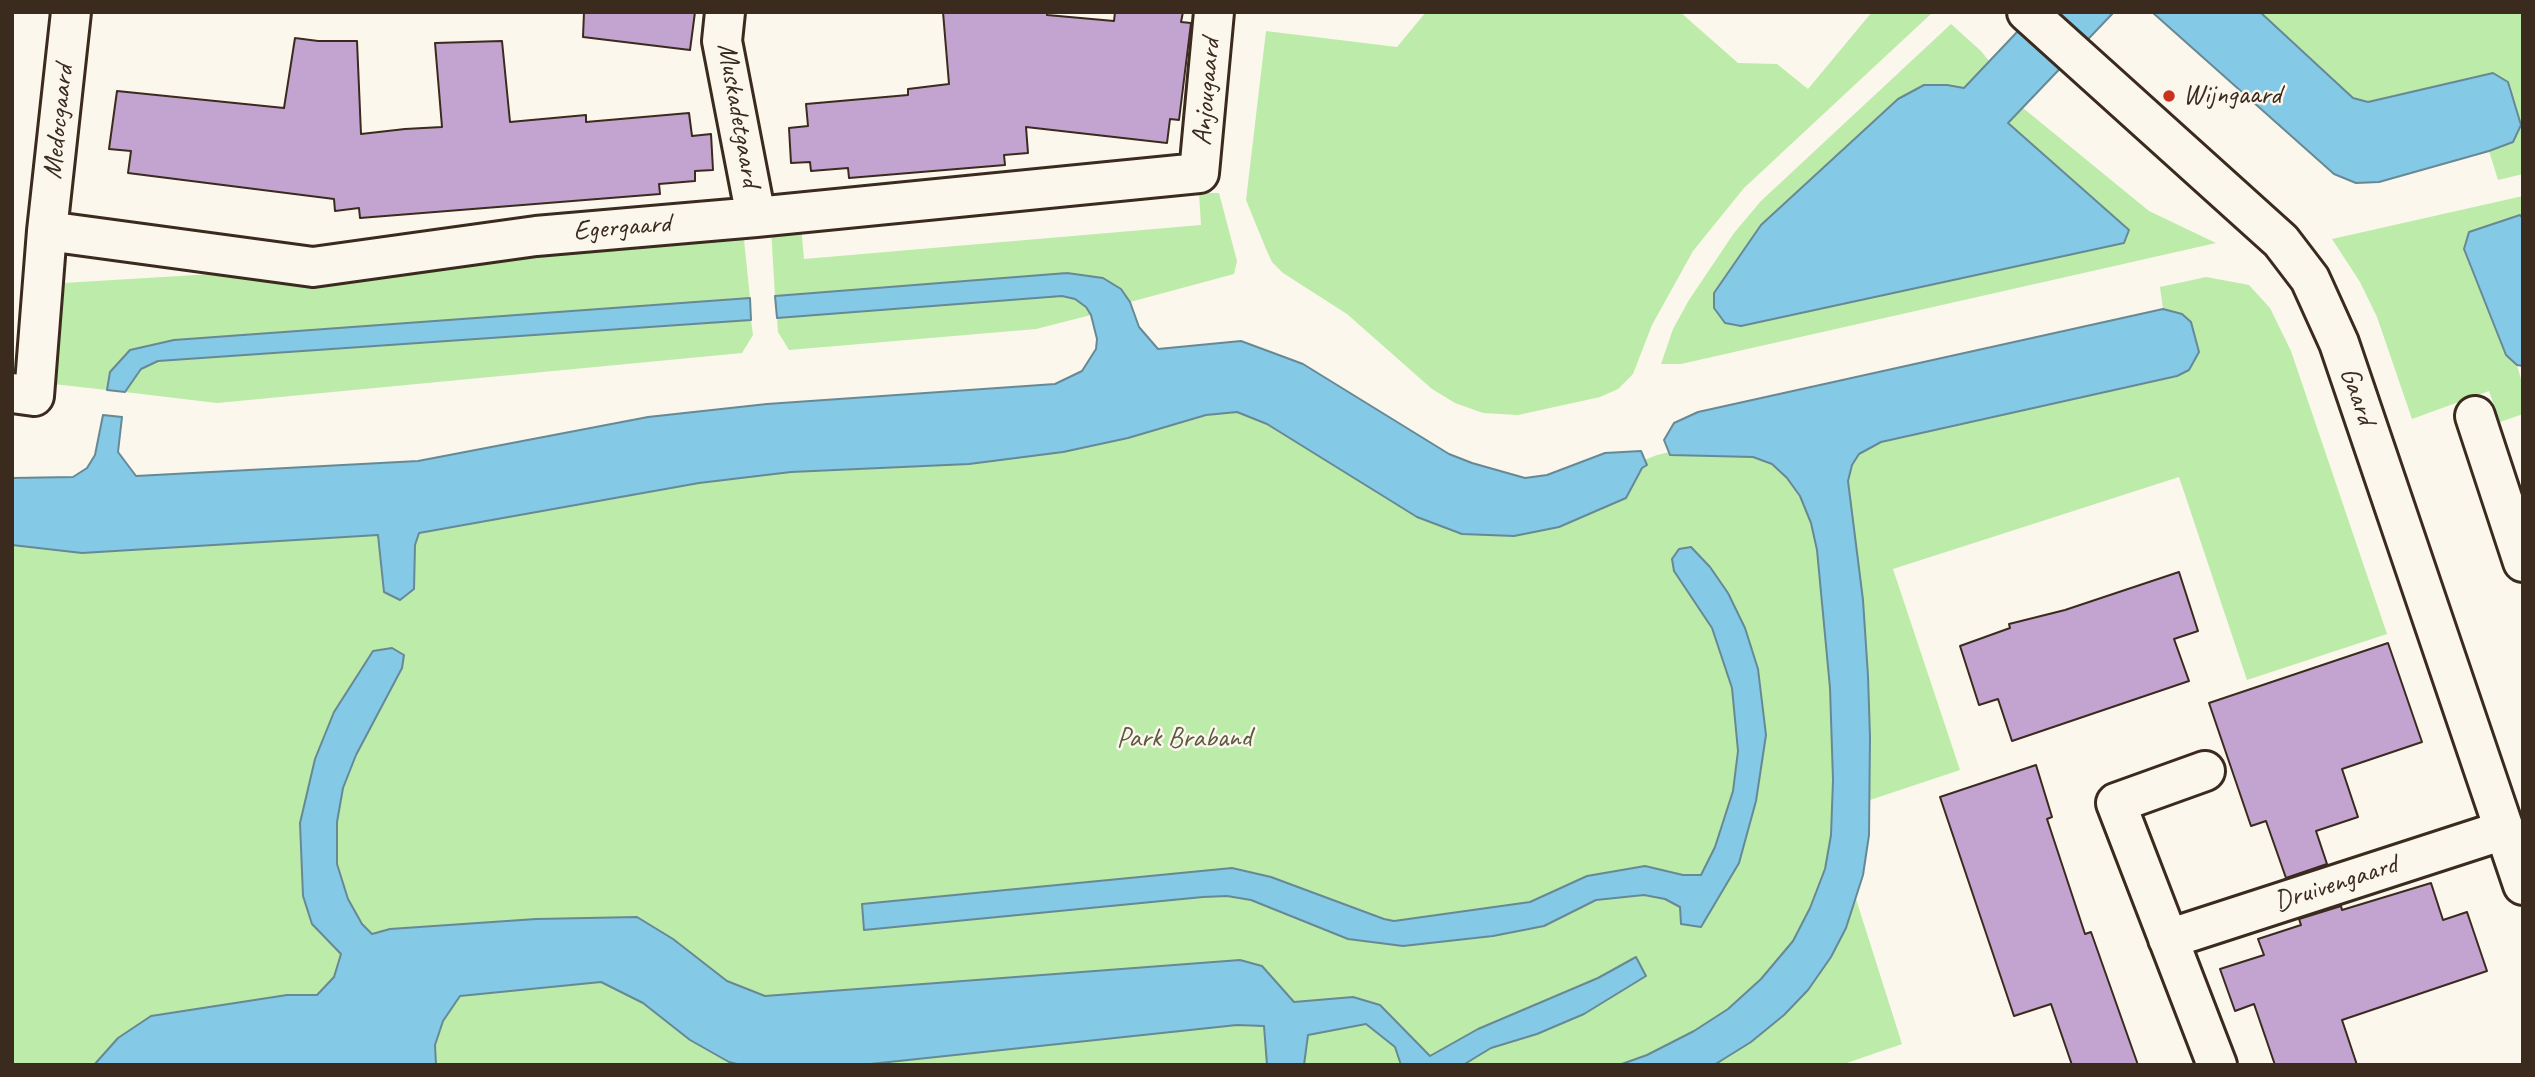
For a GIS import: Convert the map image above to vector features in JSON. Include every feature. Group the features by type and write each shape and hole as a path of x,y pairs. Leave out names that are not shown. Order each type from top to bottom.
{"street":[{"name":"Medocgaard","path":"12,393 34,396 47,231 71,12"},
{"name":"Muskadetgaard","path":"725,12 722,41 756,217"},
{"name":"Anjougaard","path":"1199,173 1214,12"},
{"name":"Gaard","path":"2027,12 2281,242 2310,279 2339,343 2523,885"},
{"name":"Egergaard","path":"47,231 313,267 536,236 1199,173"},
{"path":"2475,416 2523,562"},
{"path":"2205,771 2116,803 2217,1065"},
{"name":"Druivengaard","path":"2168,939 2504,830"}],"green space":[{"path":"1426,12 1680,12 1738,63 1777,64 1808,89 1872,12 1933,12 1744,188 1693,251 1652,325 1633,374 1618,389 1600,397 1518,415 1483,413 1455,403 1432,389 1347,314 1283,273 1272,262 1246,200 1266,31 1397,47"},
{"path":"2260,12 2523,12 2523,174 2498,180 2489,151 2513,142 2353,98"},
{"path":"1951,24 1989,61 1964,88 1947,85 1898,99 1761,225 1714,293 2128,230 2008,123 2023,108 2149,211 2216,243 1681,364 1661,364 1673,329 1689,300 1734,233 1761,201"},
{"path":"1199,193 1219,193 1237,261 1234,274 1130,302 1121,289 1067,273 775,296 771,229 801,225 804,259 1201,225"},
{"path":"2523,196 2523,219 2520,216 2464,249 2506,355 2517,365 2523,386 2523,414 2500,422 2489,391 2412,419 2377,317 2360,282 2332,239"},
{"path":"743,230 750,298 174,340 110,372 107,390 53,384 63,283 346,266"},
{"path":"2206,277 2249,285 2270,308 2291,351 2387,634 2247,680 2179,477 1893,569 1960,770 1870,800 1870,737 1863,600 1848,480 1852,465 1859,454 1881,442 2177,376 2182,314 2163,309 2160,287"},
{"path":"1062,296 1075,299 1086,307 1091,315 1036,329 789,350 778,332 777,318"},
{"path":"751,320 753,335 742,353 217,403 125,392 141,369 158,361"},
{"name":"Park Braband","path":"1229,403 1467,507 1609,474 1657,455 1777,427 1821,467 1849,738 1815,936 1665,1065 12,1065 12,527"},
{"path":"1856,899 1902,1044 1841,1065 1714,1065 1751,1042 1784,1015 1808,990 1831,957"}],"water":[{"path":"2036,12 2114,12 2008,123 2129,230 2124,243 1741,326 1725,323 1714,308 1714,293 1761,225 1898,99 1924,85 1964,88"},
{"path":"2152,12 2260,12 2353,98 2368,102 2493,73 2508,82 2521,125 2513,142 2489,151 2379,182 2356,183 2334,174"},
{"path":"2520,215 2523,219 2523,366 2517,365 2506,355 2464,249 2469,232"},
{"path":"1067,273 1103,278 1121,289 1130,302 1139,327 1158,349 1241,341 1303,364 1449,454 1472,463 1525,478 1547,475 1605,453 1641,451 1647,465 1642,468 1626,498 1559,527 1514,536 1462,534 1417,517 1267,424 1237,412 1206,415 1128,438 1063,452 969,464 791,472 699,483 419,533 415,545 414,589 400,600 384,592 378,535 82,553 12,545 12,478 73,477 87,468 95,455 103,415 122,417 118,452 136,476 418,461 648,417 767,404 1055,384 1082,371 1096,349 1097,339 1091,315 1086,307 1075,299 1062,296 777,318 775,296"},
{"path":"750,298 751,320 158,361 141,369 125,392 107,390 110,372 130,350 174,340"},
{"path":"2163,309 2182,314 2191,322 2199,352 2189,370 2177,376 1881,442 1859,454 1852,465 1848,481 1863,600 1868,676 1869,835 1863,875 1846,928 1831,957 1808,990 1784,1015 1751,1042 1714,1065 1619,1065 1647,1055 1694,1031 1728,1009 1761,979 1793,941 1810,908 1825,869 1831,835 1833,780 1830,688 1817,550 1811,523 1800,496 1772,464 1753,457 1670,455 1664,440 1674,423 1698,412"},
{"path":"1691,547 1710,567 1728,593 1745,628 1758,669 1766,735 1756,801 1739,863 1701,927 1681,924 1680,907 1665,899 1644,895 1596,900 1544,926 1493,936 1403,946 1348,939 1251,900 1227,896 864,930 862,904 1232,868 1271,877 1394,921 1530,902 1587,876 1645,866 1683,875 1701,875 1715,847 1733,791 1738,751 1732,688 1712,628 1674,571 1672,559 1679,549"},
{"path":"392,648 404,655 402,668 356,755 343,788 337,822 337,864 348,899 362,924 372,934 390,929 536,919 637,917 673,939 727,981 765,996 1240,960 1262,966 1294,1002 1353,997 1380,1005 1430,1056 1478,1029 1598,978 1636,957 1646,976 1584,1014 1537,1034 1491,1048 1463,1065 1401,1065 1395,1047 1366,1024 1308,1035 1304,1065 1267,1065 1264,1026 1237,1025 861,1065 741,1065 729,1062 690,1040 643,1003 601,982 460,996 443,1021 435,1045 436,1065 94,1065 118,1038 151,1016 287,995 317,995 334,977 341,954 312,924 303,896 300,823 315,759 334,712 373,651"}],"building":[{"path":"584,12 695,12 690,50 583,37"},
{"path":"943,12 1047,12 1047,15 1114,21 1115,12 1183,12 1181,22 1191,23 1179,120 1170,119 1167,143 1026,127 1028,153 1004,155 1005,165 849,178 848,168 811,171 810,162 791,163 789,128 808,126 806,104 908,95 908,89 949,84"},
{"path":"295,38 357,41 361,134 442,127 435,43 502,41 510,122 586,115 586,122 689,113 692,136 711,134 713,170 695,171 695,181 659,184 660,194 360,218 359,208 335,211 334,199 128,173 131,151 109,149 117,91 284,108"},
{"path":"2179,572 2198,631 2174,639 2189,681 2012,741 1998,699 1979,705 1960,646 2010,628 2009,624 2065,610"},
{"path":"2388,643 2422,742 2342,769 2358,817 2316,831 2327,864 2286,878 2266,821 2251,826 2209,703"},
{"path":"2036,765 2052,817 2047,819 2085,934 2091,932 2138,1065 2072,1065 2051,1004 2014,1016 1940,797"},
{"path":"2431,883 2443,920 2467,912 2487,971 2342,1020 2357,1065 2275,1065 2254,1004 2235,1011 2220,969 2264,955 2258,939 2301,925 2299,919 2341,906 2342,910"}],"place":[{"name":"Wijngaard","path":"2169,96"}]}
